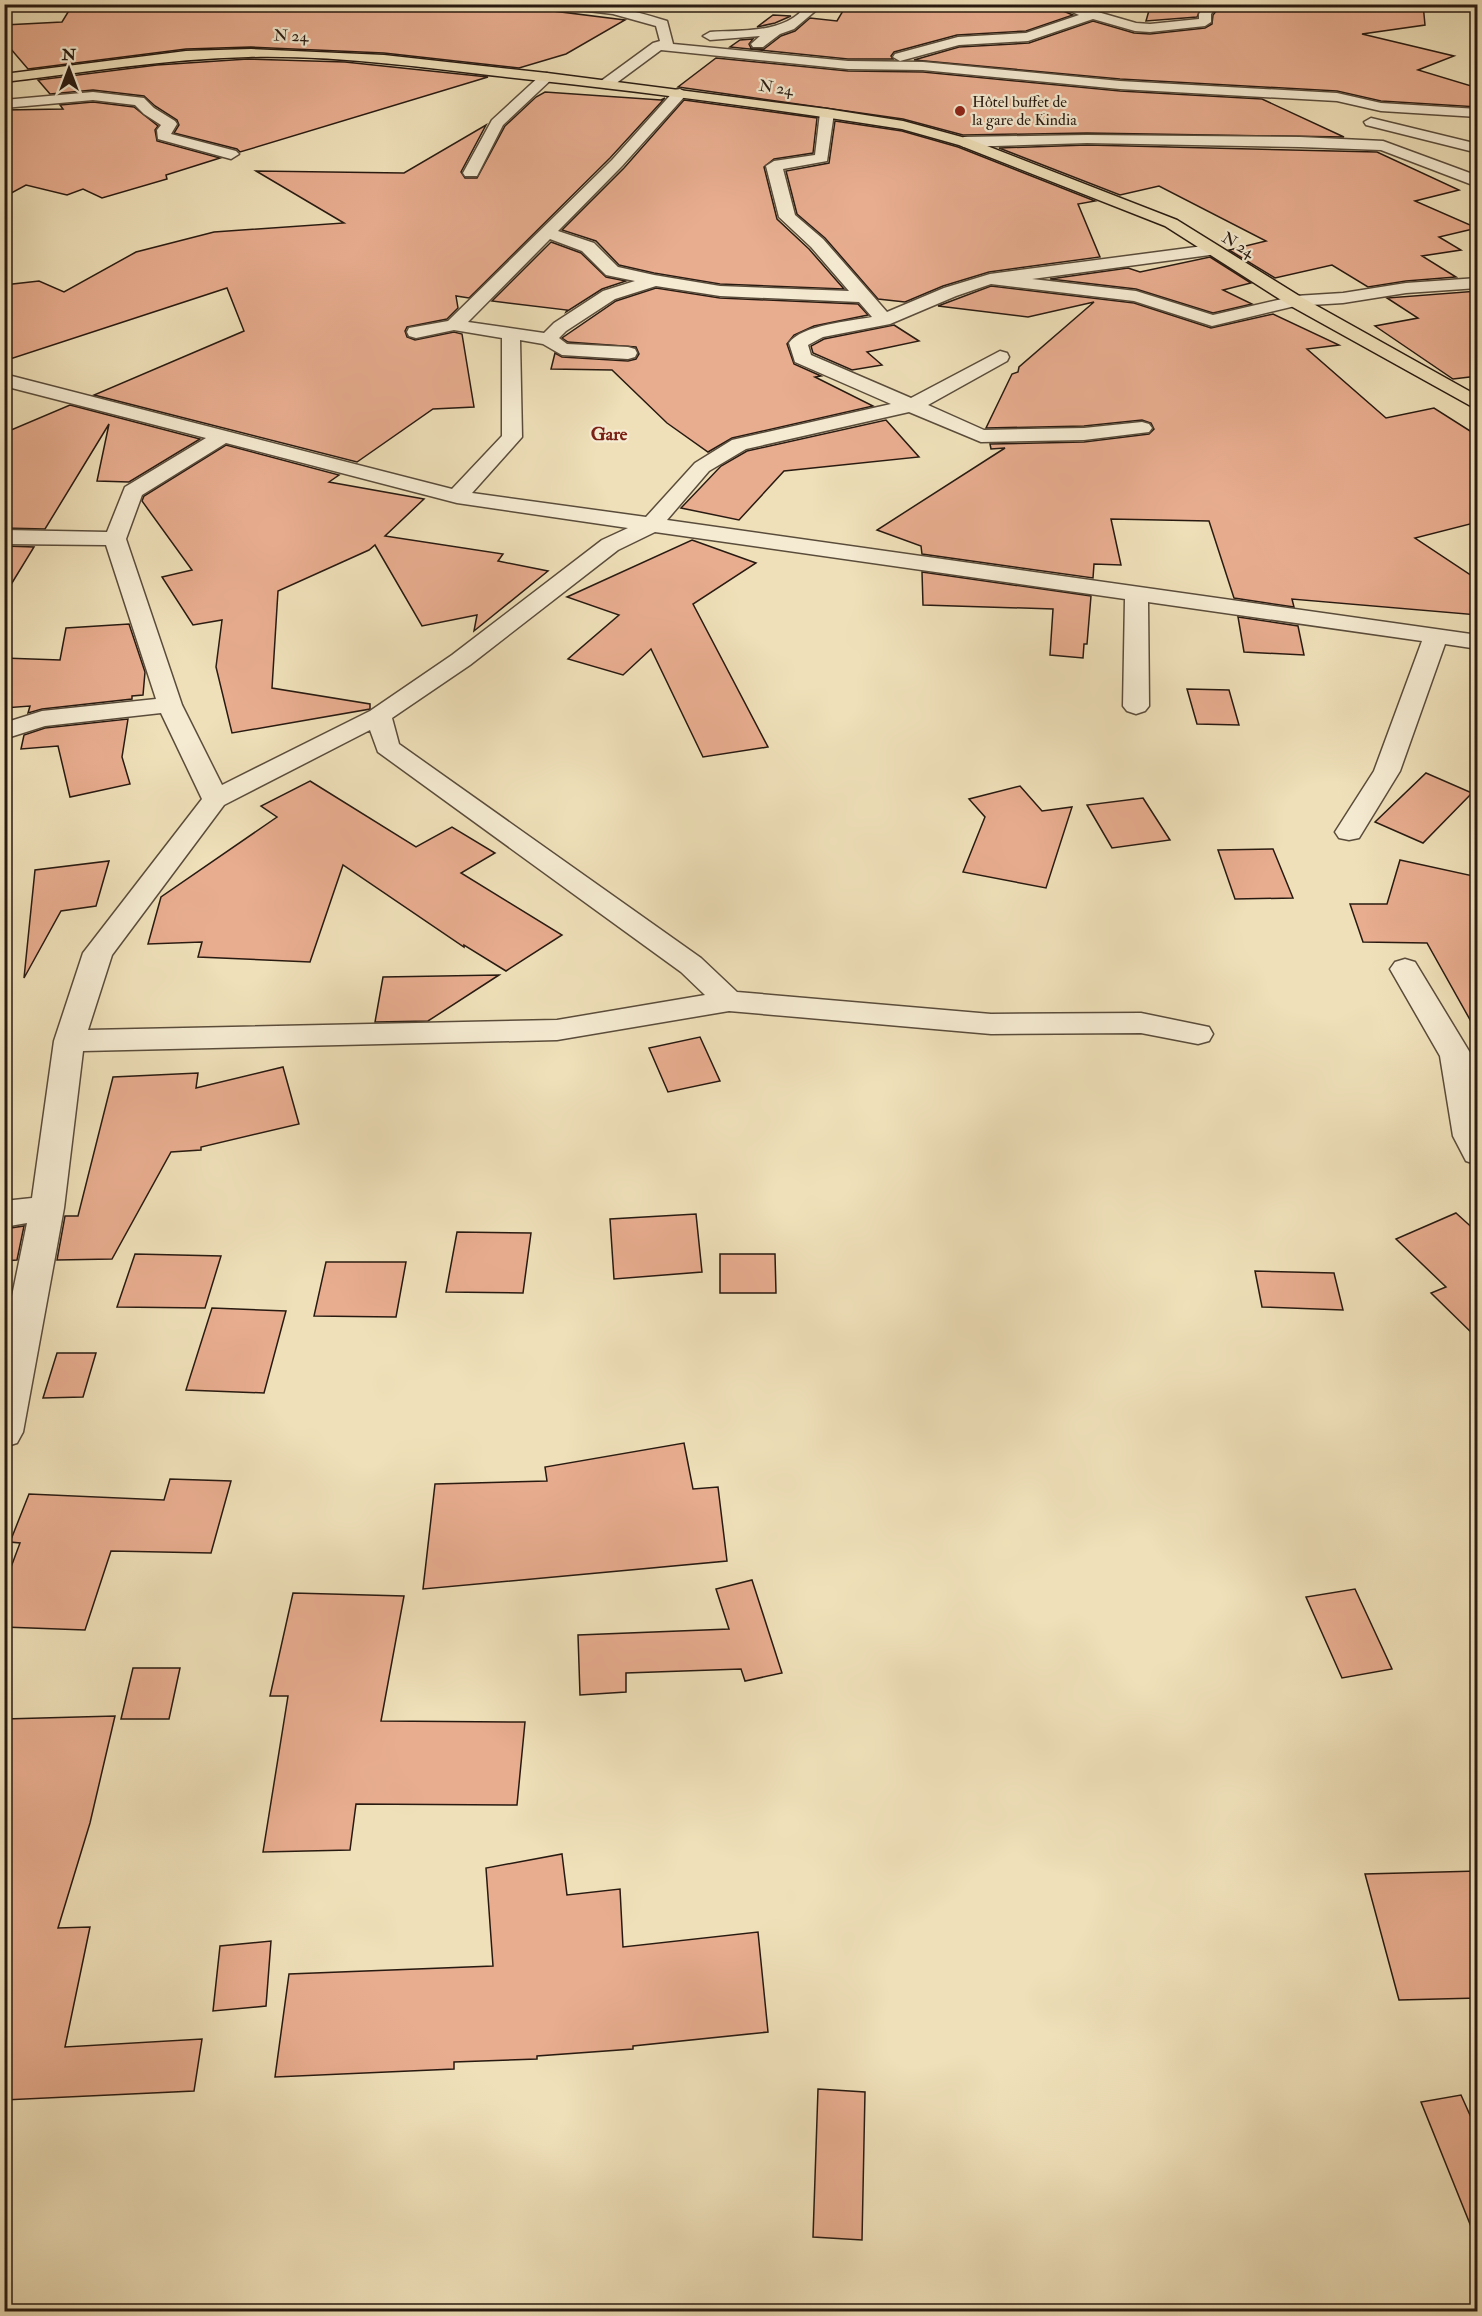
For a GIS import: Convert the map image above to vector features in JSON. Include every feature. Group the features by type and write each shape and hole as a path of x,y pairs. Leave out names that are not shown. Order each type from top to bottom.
{"main road":[{"name":"N 24","path":"4,78 166,57 250,53 384,59 680,93 903,125 964,142 1171,223 1295,301 1478,404"}],"street":[{"path":"563,4 603,8 637,15 663,24 662,43"},
{"path":"606,84 662,43 775,31 789,26 813,7 813,4"},
{"path":"1068,8 1089,16 1135,27 1150,28 1205,22 1205,14 1213,4"},
{"path":"848,65 892,60 958,41 1028,37 1089,16"},
{"path":"745,55 775,31"},
{"path":"662,43 745,55 848,65 923,66 1120,85 1337,97 1403,110 1478,114"},
{"path":"471,173 497,123 547,77"},
{"path":"1120,85 1280,108"},
{"path":"454,325 616,164 680,93"},
{"path":"4,104 93,96 139,101 149,111 170,124 164,130 163,136 231,154"},
{"path":"827,113 822,158 774,166 787,217 817,243 884,320"},
{"path":"1360,120 1478,149"},
{"path":"964,142 1086,139 1300,142 1383,146 1478,182"},
{"path":"546,232 588,248 612,271 654,280 720,291 863,297"},
{"path":"1142,428 1084,434 981,436 802,357 798,343 818,333 884,320 950,292 990,279 1211,250"},
{"path":"990,279 1136,296 1212,321 1295,301 1343,298 1406,288 1478,283"},
{"path":"548,339 560,327 609,295 654,280"},
{"path":"417,332 454,325 548,339 562,349 628,353"},
{"path":"457,497 512,437 511,333"},
{"path":"4,1432 47,1208 69,1041 98,953 215,799 379,716 461,660 610,545 651,525 702,467 739,444 915,405 1000,357"},
{"path":"4,380 457,497 1478,642"},
{"path":"215,799 170,705 115,539 133,492 222,436"},
{"path":"4,537 115,539"},
{"path":"1136,706 1137,592"},
{"path":"1349,832 1387,771 1437,636"},
{"path":"4,731 42,719 170,705"},
{"path":"379,716 387,747 691,965 729,1001"},
{"path":"1405,969 1456,1056 1469,1136 1478,1153"},
{"path":"69,1041 557,1030 729,1001 991,1024 1141,1023 1198,1034"},
{"path":"4,1214 47,1208"}],"building":[{"path":"73,4 497,4 625,20 566,54 519,68 384,53 251,47 186,49 28,69 4,41 4,25 62,22"},
{"path":"847,4 1046,4 1073,15 1026,31 957,35 894,52 891,56 893,59 848,59 730,47 740,40 753,39 749,44 751,48 764,49 781,36 795,31 810,18 837,21"},
{"path":"1259,4 1423,4 1425,25 1362,34 1454,56 1418,70 1478,88 1478,107 1381,101 1337,91 1120,79 914,60 959,47 1029,43 1093,21 1134,33 1150,34 1205,28 1212,24 1213,15 1220,6 1262,6"},
{"path":"1202,6 1197,17 1146,21 1150,7"},
{"path":"773,15 791,16 757,27"},
{"path":"716,58 848,71 923,72 1120,91 1262,99 1344,137 1087,133 963,135 903,119 678,87"},
{"path":"248,59 345,62 488,77 240,152 237,149 174,133 179,125 177,120 144,96 93,90 50,94 38,80 157,65"},
{"path":"545,92 661,100 665,98 610,158 469,298 456,296 458,308 447,319 407,327 405,331 407,337 415,340 454,332 462,334 474,407 433,409 357,462 94,395 244,331 227,288 4,361 4,285 39,281 64,292 136,252 214,232 344,223 256,171 404,173 486,125 461,172 465,178 477,178 505,126 536,97"},
{"path":"684,100 817,118 813,153 774,159 764,167 777,219 809,249 844,289 720,284 654,273 619,265 596,241 562,230 624,168"},
{"path":"93,102 134,107 158,126 155,130 157,141 220,158 166,175 167,179 102,198 83,189 67,195 26,185 4,197 4,110 63,109 60,105"},
{"path":"835,121 902,131 958,147 1095,201 1078,204 1100,257 989,272 943,286 905,302 878,299 825,238 797,214 786,171 829,163"},
{"path":"1087,145 1377,152 1459,190 1415,201 1477,228 1439,237 1461,250 1422,256 1456,277 1368,287 1332,265 1275,278 1229,250 1266,241 1159,186 1120,195 999,148"},
{"path":"551,242 581,253 606,277 626,281 602,289 566,312 567,310 492,301"},
{"path":"1210,257 1251,283 1223,290 1252,304 1213,313 1136,289 1050,279 1128,268 1140,272"},
{"path":"991,286 1134,303 1211,328 1273,314 1339,345 1307,349 1386,418 1434,408 1478,436 1478,522 1415,538 1478,580 1478,615 1292,599 1294,607 1234,598 1209,521 1111,519 1121,565 1094,564 1093,578 922,554 921,546 877,530 1005,448 991,449 990,444 1084,442 1149,434 1154,429 1151,423 1142,420 1084,426 986,428 1012,374 1018,372 1019,367 1094,302 1028,317 938,306"},
{"path":"656,288 720,298 858,304 868,315 814,326 794,335 787,344 794,364 821,376 815,377 873,406 732,438 708,452 667,423 612,370 551,369 555,353 562,357 628,361 636,359 639,354 636,347 568,342 562,338 616,301"},
{"path":"1478,291 1478,376 1453,379 1375,326 1418,318 1387,298"},
{"path":"894,325 919,341 867,352 882,365 852,370 813,353 811,346 824,339"},
{"path":"70,405 200,439 129,482 97,481 109,424 45,529 4,528 4,433"},
{"path":"886,420 919,457 784,471 739,520 681,508 721,466 747,451"},
{"path":"226,445 339,475 329,482 424,499 385,536 503,554 498,561 548,571 474,631 477,615 422,626 375,545 369,550 278,591 272,688 370,704 370,709 232,733 216,667 222,620 193,625 162,577 192,570 142,501 144,496"},
{"path":"692,540 756,563 693,604 768,747 703,757 651,649 623,675 568,659 619,615 567,597"},
{"path":"4,546 34,547 4,596"},
{"path":"922,572 1091,596 1087,644 1084,644 1083,658 1050,655 1053,609 923,605"},
{"path":"1238,617 1298,626 1304,655 1244,652"},
{"path":"129,624 145,672 143,695 132,696 132,699 42,709 28,713 30,706 4,708 4,658 60,660 66,628"},
{"path":"1187,689 1229,690 1239,725 1197,724"},
{"path":"128,719 122,757 130,784 70,797 58,746 21,749 24,735 45,728"},
{"path":"1426,773 1472,793 1423,843 1375,822"},
{"path":"310,781 416,847 452,827 495,853 461,873 562,935 506,971 464,945 464,947 343,865 310,962 198,957 202,942 148,944 161,897 277,817 261,806"},
{"path":"1020,786 1042,811 1072,807 1046,888 963,872 985,817 969,799"},
{"path":"1143,798 1170,840 1112,848 1087,805"},
{"path":"1273,849 1293,898 1235,899 1218,850"},
{"path":"1400,860 1478,877 1478,1034 1427,943 1363,942 1350,904 1387,904"},
{"path":"109,861 96,906 61,911 24,978 35,870"},
{"path":"499,975 428,1021 375,1022 383,977"},
{"path":"700,1037 720,1081 668,1092 649,1048"},
{"path":"283,1067 299,1124 201,1147 201,1150 171,1152 112,1259 57,1260 65,1216 78,1216 113,1077 198,1073 196,1088"},
{"path":"1456,1213 1478,1233 1478,1339 1431,1293 1446,1287 1396,1239"},
{"path":"696,1214 702,1272 614,1279 610,1219"},
{"path":"24,1226 17,1260 4,1261 4,1229"},
{"path":"457,1232 531,1233 523,1293 446,1292"},
{"path":"135,1254 221,1256 205,1308 117,1307"},
{"path":"720,1254 775,1254 776,1293 720,1293"},
{"path":"326,1262 406,1262 396,1317 314,1316"},
{"path":"1255,1271 1334,1273 1343,1310 1262,1307"},
{"path":"212,1308 286,1311 264,1393 186,1390"},
{"path":"57,1353 96,1353 83,1397 43,1398"},
{"path":"684,1443 693,1489 718,1487 727,1561 423,1589 435,1484 547,1481 545,1467"},
{"path":"170,1479 231,1481 211,1553 111,1551 85,1630 4,1627 4,1586 20,1543 10,1542 29,1494 164,1500"},
{"path":"752,1580 782,1673 745,1681 741,1669 626,1673 626,1692 580,1695 578,1635 729,1629 716,1589"},
{"path":"1355,1589 1392,1669 1342,1678 1306,1597"},
{"path":"293,1593 404,1596 381,1721 525,1722 517,1805 356,1804 350,1850 263,1852 288,1696 270,1696"},
{"path":"133,1668 180,1668 169,1719 121,1719"},
{"path":"115,1716 90,1823 58,1928 90,1927 65,2047 202,2039 194,2091 4,2100 4,1719"},
{"path":"562,1854 567,1895 620,1889 623,1947 758,1932 768,2032 633,2046 633,2049 537,2056 537,2059 454,2062 454,2069 275,2077 289,1974 493,1966 486,1868"},
{"path":"1478,1871 1478,1998 1399,2000 1365,1874"},
{"path":"271,1941 266,2006 213,2011 220,1946"},
{"path":"818,2089 865,2092 862,2240 813,2237"},
{"path":"1461,2095 1478,2133 1478,2239 1476,2239 1421,2102"}],"place":[{"name":"Hôtel buffet de la gare de Kindia","path":"960,111"}],"district":[{"name":"Gare","path":"609,434"}]}
